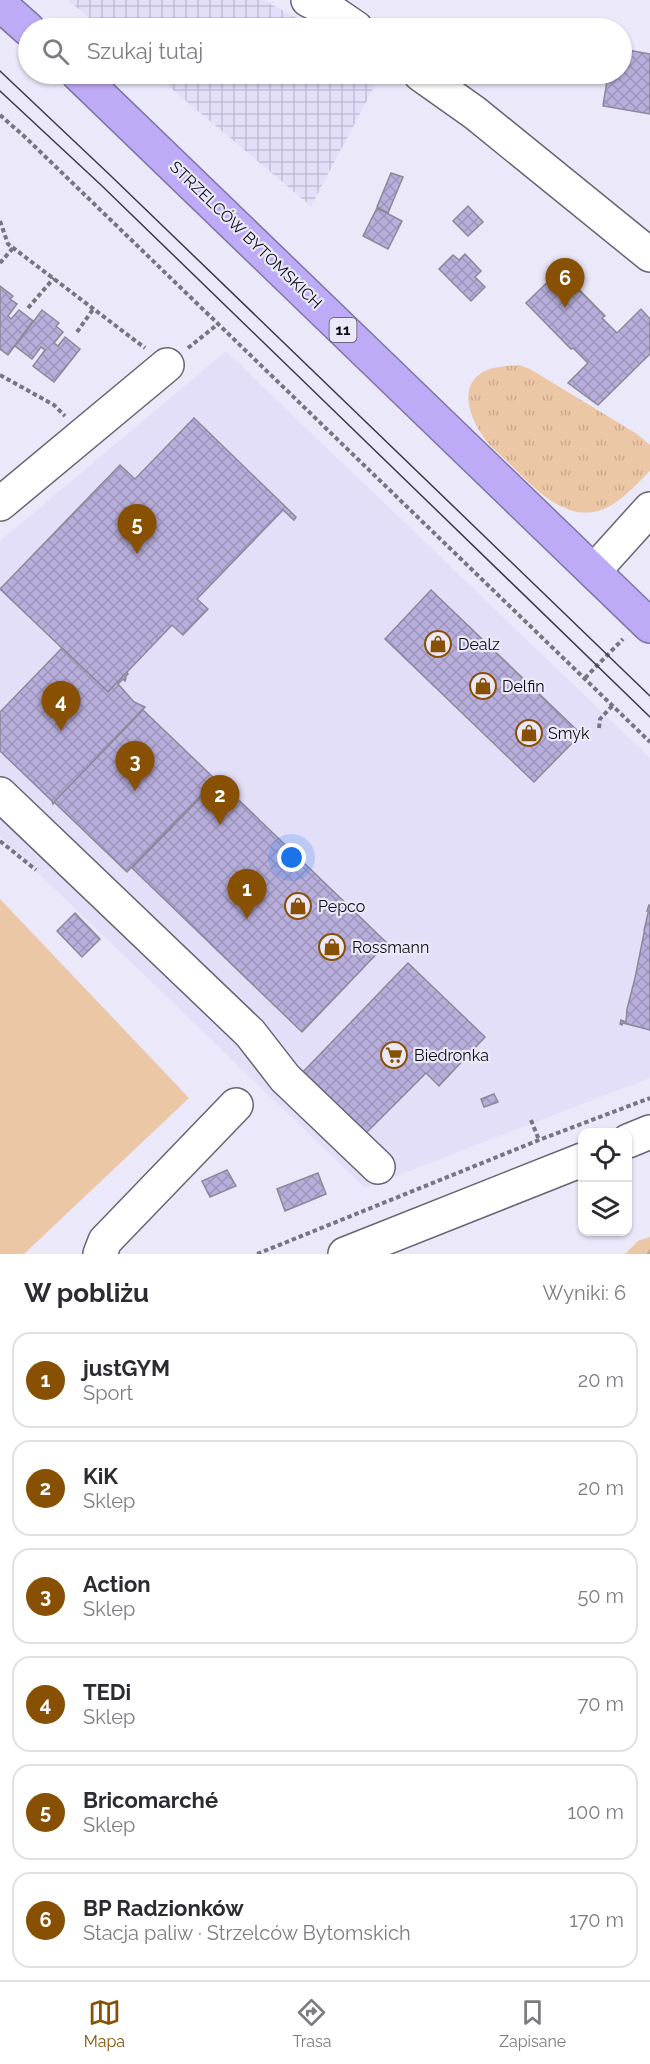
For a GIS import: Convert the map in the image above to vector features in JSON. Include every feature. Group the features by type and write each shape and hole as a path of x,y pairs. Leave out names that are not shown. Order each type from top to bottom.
{"highway":[{"name":"STRZELCÓW BYTOMSKICH","path":"88,84 594,571"},
{"name":"11","path":"594,571 638,631"}],"street":[{"path":"308,0 341,18"},
{"path":"434,84 475,113 650,255"},
{"path":"0,504 167,365"},
{"path":"594,571 650,509"},
{"path":"0,794 250,1033 285,1078 378,1167"},
{"path":"100,1254 105,1241 236,1105"},
{"path":"632,1140 650,1132"},
{"path":"345,1254 578,1162"}],"path":[{"path":"0,116 25,137 650,742"},
{"path":"0,221 8,244 167,365 218,324"},
{"path":"0,263 13,248"},
{"path":"28,308 54,278"},
{"path":"77,332 94,308"},
{"path":"0,375 54,405 83,435"},
{"path":"585,678 638,631"},
{"path":"599,728 600,719 613,705"},
{"path":"257,1254 539,1140 650,1098"},
{"path":"531,1120 539,1140"}],"shaded area":[{"path":"68,0 263,0 297,18 89,18"},
{"path":"166,84 376,84 311,206"},
{"path":"226,351 650,758 650,1078 365,1188 0,836 0,541"}],"green space":[{"path":"519,365 530,369 637,434 650,445 648,473 616,502 593,512 576,512 562,507 539,491 489,444 477,427 468,397 470,387 483,372"},
{"path":"0,899 189,1098 24,1254 0,1254"},
{"path":"650,1237 650,1254 625,1254 638,1241"}],"building":[{"path":"632,51 650,54 650,114 603,106 606,84 632,84"},
{"path":"391,173 403,177 388,213 377,207"},
{"path":"468,206 483,222 468,236 453,221"},
{"path":"377,208 402,221 388,249 363,236"},
{"path":"465,254 481,271 475,277 485,287 471,301 439,269 453,255 459,260"},
{"path":"560,270 605,316 602,318 617,333 641,309 650,319 650,354 598,405 568,383 588,363 526,303"},
{"path":"0,286 13,296 10,299 17,304 8,316 11,319 19,310 33,321 8,355 0,349"},
{"path":"42,310 59,323 56,326 63,332 54,343 58,346 65,337 80,349 54,382 33,366 45,350 41,347 32,359 15,346"},
{"path":"194,418 296,517 294,520 283,510 197,599 208,609 183,635 172,625 108,692 0,589 120,465 135,479"},
{"path":"431,590 581,734 534,782 385,639"},
{"path":"62,648 108,692 127,672 125,681 123,679 118,684 134,702 145,707 53,804 0,751 0,712"},
{"path":"143,710 216,780 127,872 54,802"},
{"path":"218,780 387,943 302,1032 132,868"},
{"path":"650,911 650,1030 620,1024 621,1020 626,1022"},
{"path":"75,913 100,939 82,957 57,931"},
{"name":"Biedronka","path":"408,963 485,1037 439,1086 426,1073 365,1134 302,1073"},
{"path":"494,1094 498,1102 484,1107 481,1099"},
{"path":"227,1170 236,1186 210,1197 202,1181"},
{"path":"318,1173 326,1194 285,1211 277,1189"}],"tram line":[{"path":"0,71 650,696"},
{"path":"0,91 101,185 650,717"}],"place":[{"name":"BP Radzionków","path":"565,308"},
{"name":"Bricomarché","path":"137,554"},
{"name":"Dealz","path":"438,644"},
{"name":"Delfin","path":"483,686"},
{"name":"TEDi","path":"61,731"},
{"name":"Smyk","path":"529,733"},
{"name":"Action","path":"135,791"},
{"name":"KiK","path":"220,825"},
{"name":"Pepco","path":"298,906"},
{"name":"justGYM","path":"247,919"},
{"name":"Rossmann","path":"332,947"},
{"name":"Biedronka","path":"394,1055"}]}
